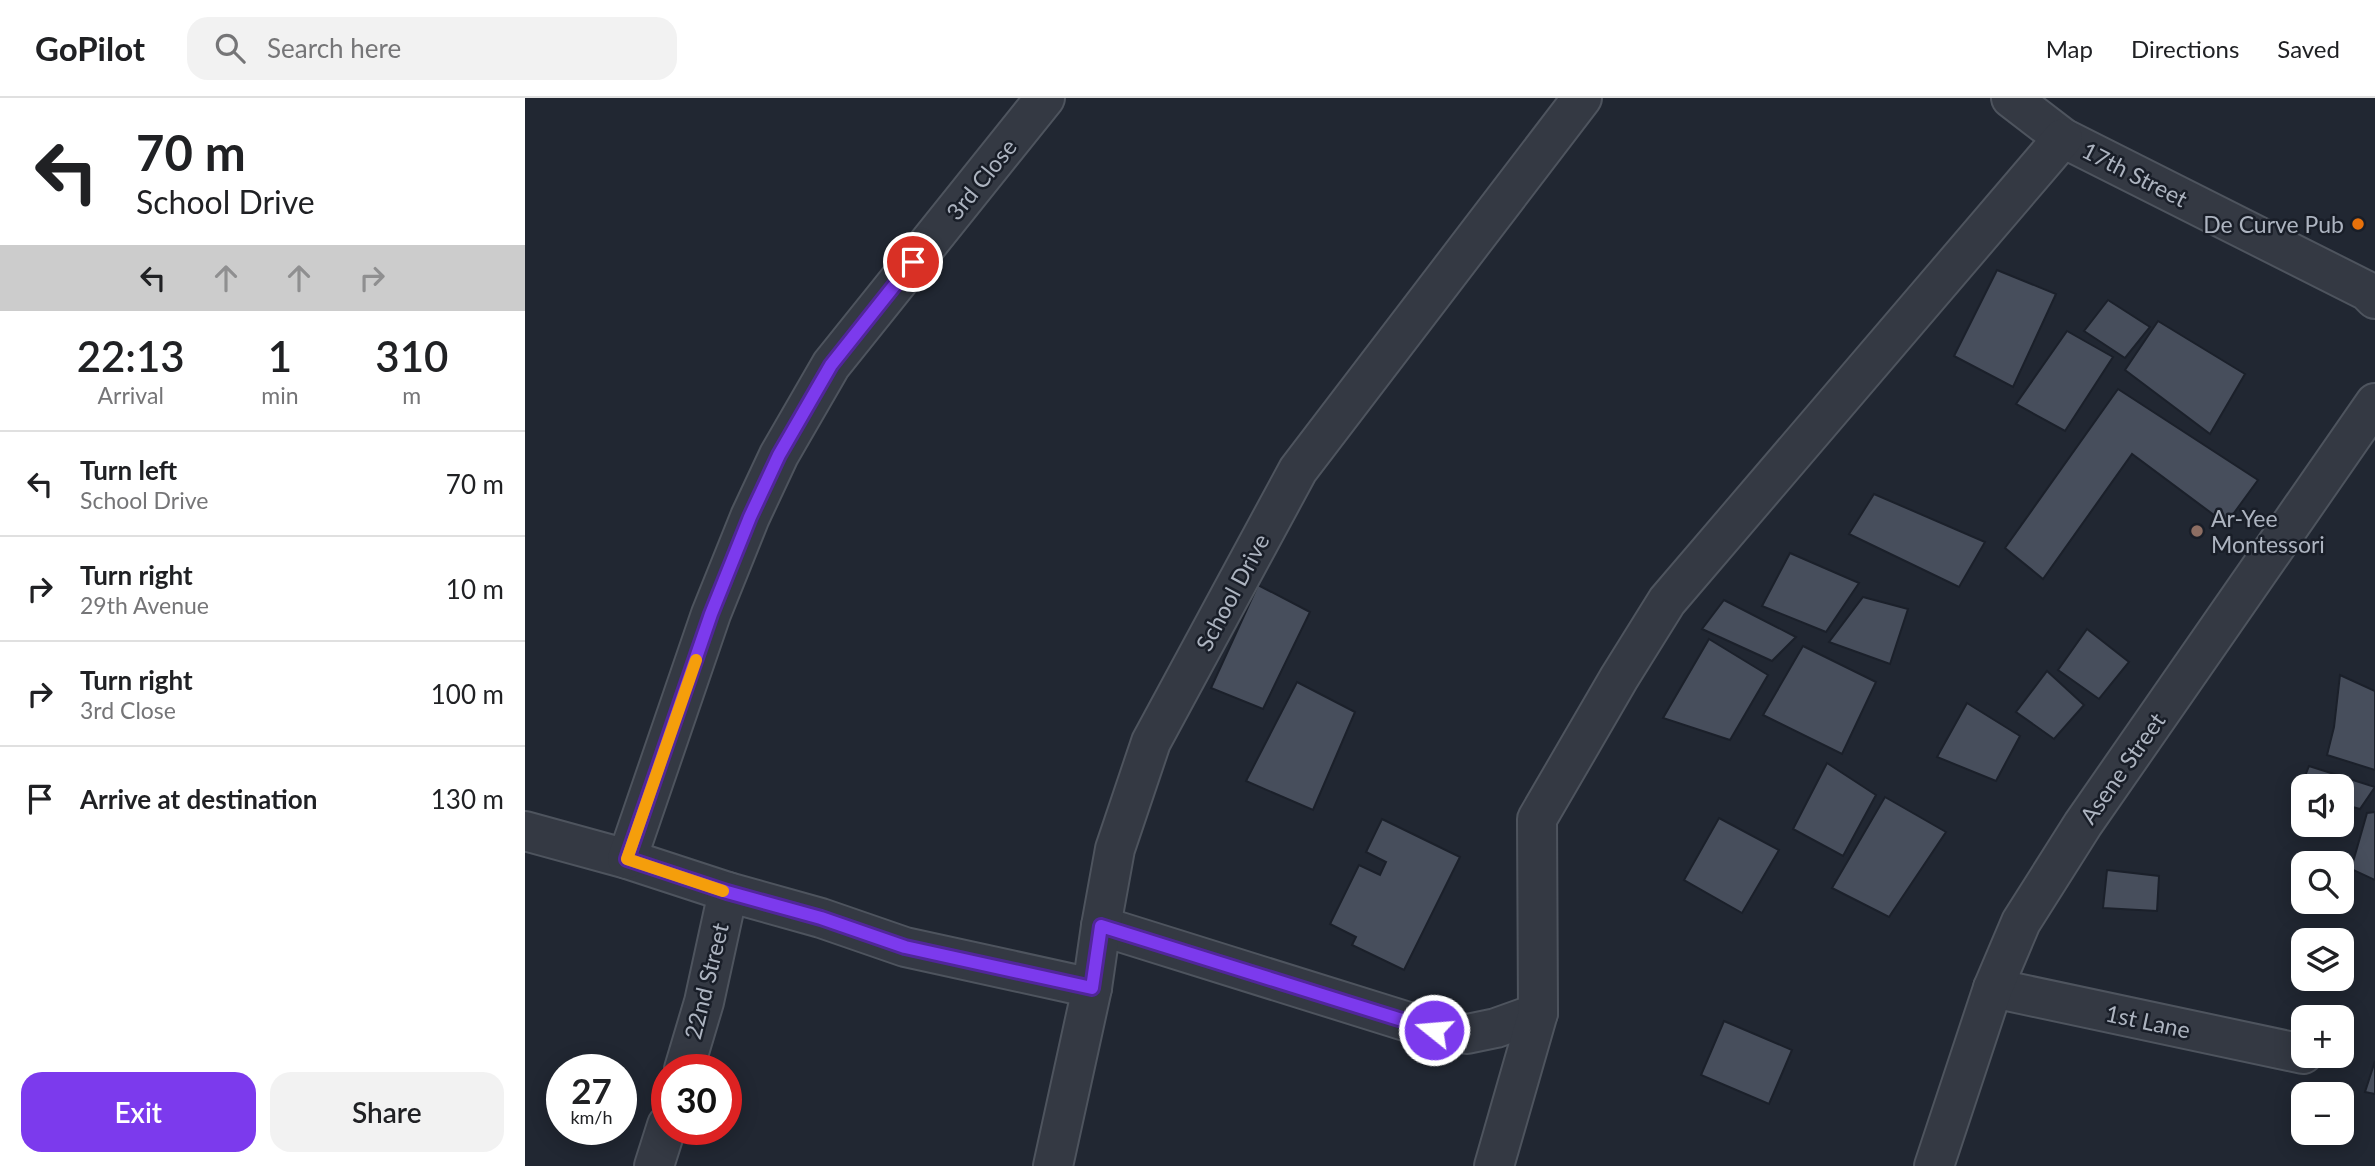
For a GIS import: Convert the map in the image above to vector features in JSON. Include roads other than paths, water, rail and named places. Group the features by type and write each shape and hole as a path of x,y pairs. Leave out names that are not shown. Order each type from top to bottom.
{"street":[{"name":"3rd Close","path":"627,859 711,614 750,517 779,455 831,365 1045,98"},
{"name":"School Drive","path":"1053,1166 1092,988 1115,849 1151,742 1298,470 1582,98"},
{"name":"17th Street","path":"2011,98 2063,138 2367,291 2375,299"},
{"path":"1494,1166 1538,1013 1537,820 1667,601 2063,138"},
{"name":"Asene Street","path":"1934,1166 1993,988 2021,922 2083,824 2375,403"},
{"path":"525,831 821,918 905,947 1092,988"},
{"name":"22nd Street","path":"688,1054 704,1002 727,892"},
{"path":"1101,926 1434,1030 1467,1034 1496,1028 1538,1013"},
{"name":"1st Lane","path":"1993,988 2291,1051"},
{"path":"654,1166 661,1145"}],"place":[{"name":"De Curve Pub","path":"2358,224"},
{"name":"Ar-Yee Montessori","path":"2197,531"}]}
